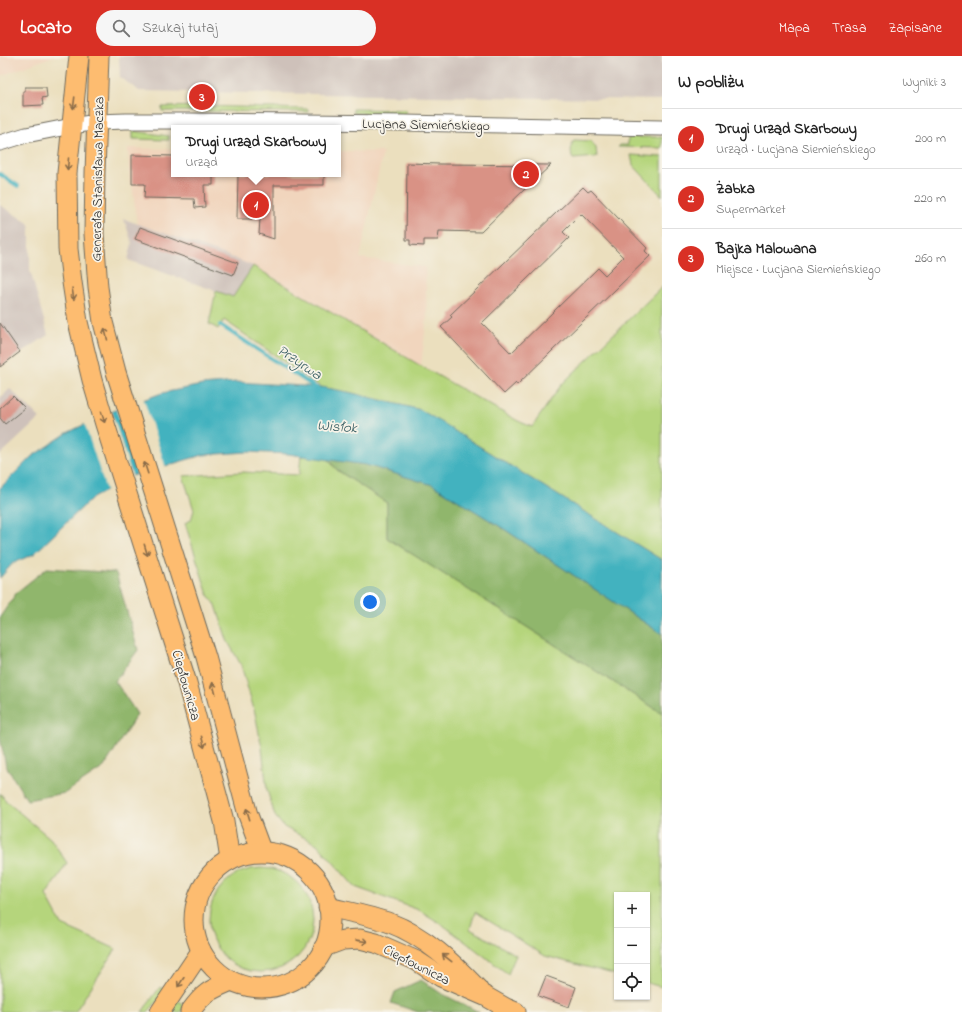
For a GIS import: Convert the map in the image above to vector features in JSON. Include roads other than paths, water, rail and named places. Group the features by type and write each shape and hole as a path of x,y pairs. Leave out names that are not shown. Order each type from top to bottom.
{"main road":[{"name":"Generała Stanisława Maczka","path":"79,56 67,173 68,249 78,322 92,380 134,513"},
{"name":"Generała Stanisława Maczka","path":"99,56 94,234 98,287 103,322 116,372 158,505"},
{"name":"Ciepłownicza","path":"158,505 206,657 248,815 261,850"},
{"name":"Ciepłownicza","path":"134,513 187,682 224,821 230,860"},
{"path":"261,850 279,854 296,862 311,874 322,889 328,907 330,920 329,934 324,947 317,960 306,972 288,983 266,988 254,988 242,986 231,981 214,968 201,950 194,930 194,910 201,890 213,872 230,860 261,850"},
{"name":"Ciepłownicza","path":"328,907 391,923 413,934 454,963 485,996"},
{"name":"Ciepłownicza","path":"324,947 343,940 360,939 376,943 417,961 442,977 485,996 516,1012"},
{"path":"160,1012 201,950"},
{"path":"190,1012 208,991 231,981"}],"street":[{"name":"Lucjana Siemieńskiego","path":"4,142 72,126 97,122 189,120 662,128"}],"water":[{"name":"Wisłok","path":"236,382 321,387 421,410 662,560 662,634 504,529 433,485 366,465 288,454 247,452 203,455 134,475 91,499 34,554 13,563 0,578 0,488 31,457 67,433 110,412 162,393 202,385"}],"waterway":[{"name":"Przyrwa","path":"0,174 18,186"},
{"name":"Przyrwa","path":"220,325 318,389"}],"place":[{"name":"Bajka Malowana","path":"202,97"},
{"name":"Żabka","path":"526,174"},
{"name":"Drugi Urząd Skarbowy","path":"256,205"}]}
